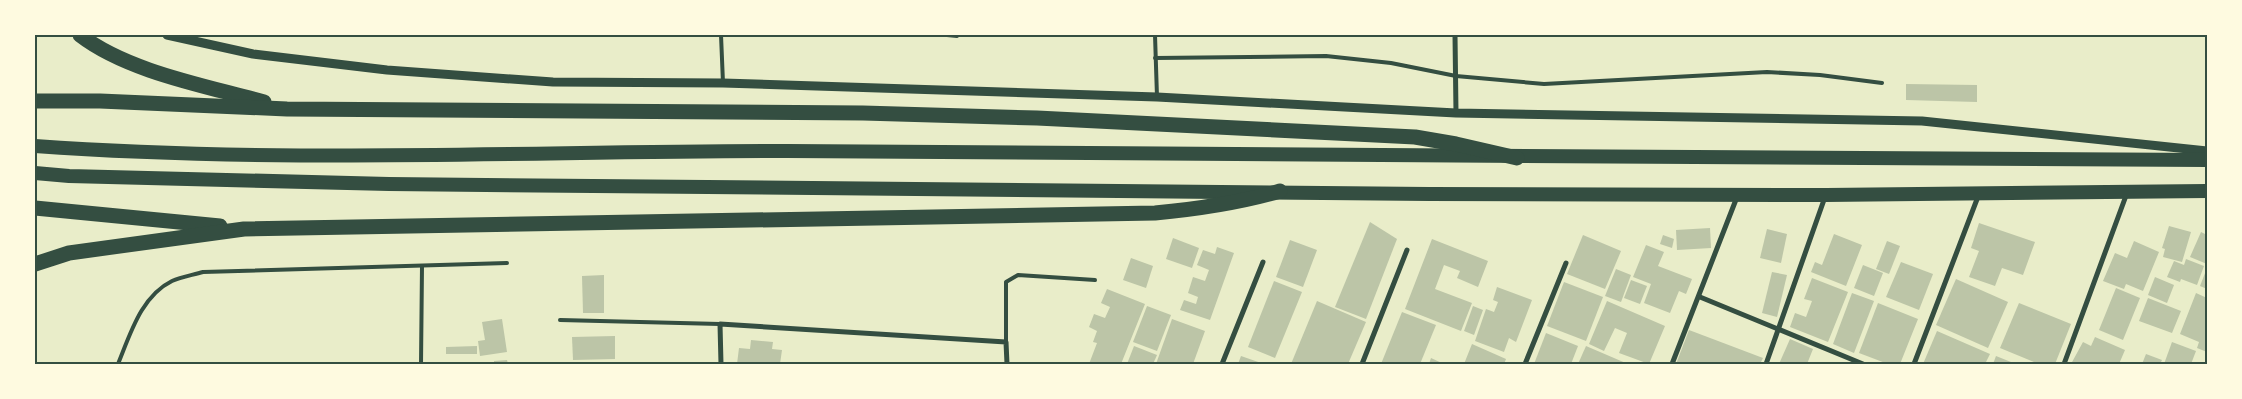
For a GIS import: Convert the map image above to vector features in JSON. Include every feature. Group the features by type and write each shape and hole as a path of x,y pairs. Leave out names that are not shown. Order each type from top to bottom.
{"highway":[{"path":"80,35 89,42 136,65 288,109"},
{"path":"35,101 100,101 288,109 863,113 1047,119 1415,137 1517,158"},
{"path":"35,146 155,153 290,155 784,151 1517,158 2207,160"},
{"path":"35,173 69,176 389,184 916,190 1738,195 2207,191"},
{"path":"35,208 244,229 1155,213 1197,210 1246,201 1280,191"},
{"path":"35,264 69,253 244,229"}],"street":[{"path":"167,35 252,54 387,70 553,82 723,83 1157,97 1456,114 1922,121 2207,151"},
{"path":"1455,35 1456,114"},
{"path":"2064,364 2128,192"},
{"path":"1914,364 1979,194"},
{"path":"1672,364 1700,297 1738,195"},
{"path":"1766,364 1826,195"},
{"path":"1362,364 1407,250"},
{"path":"1222,364 1263,262"},
{"path":"1525,364 1566,263"},
{"path":"1700,297 1863,364"},
{"path":"721,364 720,324 1006,342 1008,364"}],"lane":[{"path":"721,35 723,83"},
{"path":"947,35 958,36"},
{"path":"1154,35 1157,97"},
{"path":"1155,58 1326,56 1391,63 1456,76 1544,84 1767,72 1820,75 1882,83"},
{"path":"118,364 140,314 153,295 172,281 203,272 507,263"},
{"path":"420,364 422,266"},
{"path":"1006,342 1006,282 1018,275 1095,280"},
{"path":"560,320 720,324"}],"building":[{"path":"1906,84 1977,85 1977,102 1906,100"},
{"path":"1370,222 1397,239 1366,319 1335,307"},
{"path":"1979,223 2035,242 2023,275 2002,268 1995,286 1969,277 1979,251 1971,248"},
{"path":"2169,226 2191,232 2182,262 2163,257 2165,249 2162,248"},
{"path":"1710,228 1711,248 1677,250 1676,230"},
{"path":"1767,229 1787,234 1781,263 1760,258"},
{"path":"2201,232 2207,235 2207,264 2190,257"},
{"path":"1834,234 1862,245 1846,286 1811,272 1815,262 1822,265"},
{"path":"1583,235 1621,251 1605,289 1567,274"},
{"path":"1663,235 1674,239 1672,248 1660,244"},
{"path":"1173,238 1199,248 1192,268 1166,259"},
{"path":"1432,239 1488,261 1478,287 1457,278 1460,271 1444,265 1435,289 1472,303 1461,331 1405,309"},
{"path":"1290,240 1317,250 1303,287 1276,277"},
{"path":"1887,241 1900,246 1889,274 1876,269"},
{"path":"2134,241 2159,252 2143,291 2126,284 2124,289 2103,281 2115,253 2127,258"},
{"path":"1646,245 1664,252 1658,266 1692,279 1686,294 1679,291 1670,313 1644,303 1651,284 1633,277"},
{"path":"1217,247 1234,253 1210,320 1180,310 1184,300 1196,304 1198,297 1188,293 1193,277 1205,281 1209,270 1197,265 1203,250 1215,254"},
{"path":"1131,258 1153,266 1146,288 1123,280"},
{"path":"2186,259 2204,266 2197,285 2181,279 2180,282 2167,277 2174,261 2184,265"},
{"path":"1901,262 1933,274 1919,310 1886,297"},
{"path":"1863,265 1883,273 1874,296 1854,288"},
{"path":"2207,268 2207,289 2200,286"},
{"path":"1616,269 1631,275 1621,302 1605,296"},
{"path":"1772,272 1787,275 1777,317 1762,313"},
{"path":"604,275 604,313 583,313 582,276"},
{"path":"2155,277 2174,285 2167,303 2148,295"},
{"path":"1812,278 1848,292 1828,342 1790,327 1795,313 1806,317 1812,301 1804,299"},
{"path":"1956,279 2008,302 1988,348 1936,325"},
{"path":"1631,280 1647,286 1640,304 1624,298"},
{"path":"1274,281 1302,292 1275,358 1248,347"},
{"path":"1564,282 1603,297 1586,341 1547,326"},
{"path":"1497,287 1532,300 1516,342 1509,338 1504,352 1475,341 1486,309 1494,312 1498,302 1493,300"},
{"path":"2116,288 2140,298 2123,340 2099,330"},
{"path":"1107,289 1145,304 1121,364 1089,364 1097,343 1093,342 1097,331 1089,327 1094,314 1105,318 1110,307 1101,303"},
{"path":"1852,293 1874,301 1854,353 1833,344"},
{"path":"2196,293 2207,298 2207,352 2197,348 2199,342 2180,334"},
{"path":"2148,298 2181,311 2172,333 2139,321"},
{"path":"1317,301 1366,322 1348,364 1291,364"},
{"path":"1607,301 1665,326 1649,364 1619,353 1627,333 1615,328 1604,351 1589,344"},
{"path":"1878,303 1918,319 1900,364 1888,364 1859,353"},
{"path":"2019,303 2071,324 2055,364 2039,364 2000,348"},
{"path":"1147,306 1171,315 1157,351 1133,342"},
{"path":"1473,306 1483,310 1474,335 1464,331"},
{"path":"1402,312 1436,325 1420,364 1381,364"},
{"path":"502,319 507,352 480,356 478,341 485,340 482,322"},
{"path":"1172,319 1205,331 1193,364 1156,364"},
{"path":"1689,330 1763,358 1760,364 1676,364"},
{"path":"1937,331 1990,354 1985,364 1923,364"},
{"path":"1546,333 1578,346 1571,364 1534,364"},
{"path":"615,336 615,359 573,360 572,337"},
{"path":"2095,337 2125,350 2119,364 2071,364 2083,342 2091,346"},
{"path":"1790,339 1813,349 1807,364 1779,364"},
{"path":"751,340 773,342 772,349 782,350 780,364 737,364 739,348 750,349"},
{"path":"2172,342 2196,351 2191,364 2164,364"},
{"path":"1472,344 1506,359 1504,364 1464,364"},
{"path":"477,346 477,354 446,354 446,347"},
{"path":"1134,346 1157,355 1153,364 1127,364"},
{"path":"1586,346 1628,364 1578,364"},
{"path":"2146,354 2162,360 2160,364 2142,364"},
{"path":"1241,356 1264,364 1238,364"},
{"path":"1996,356 2016,364 1993,364"},
{"path":"1431,358 1444,364 1429,364"},
{"path":"507,360 508,364 494,364 494,361"}]}
